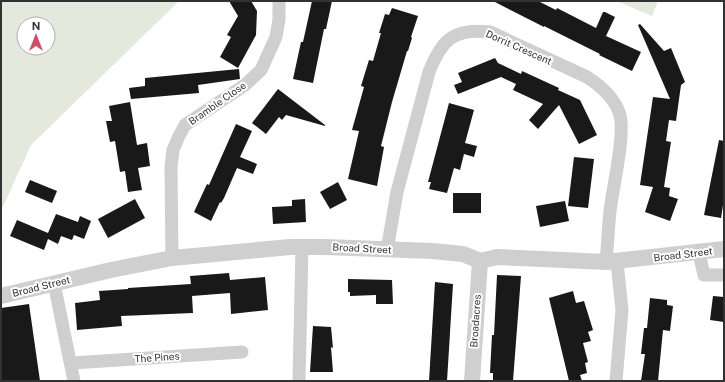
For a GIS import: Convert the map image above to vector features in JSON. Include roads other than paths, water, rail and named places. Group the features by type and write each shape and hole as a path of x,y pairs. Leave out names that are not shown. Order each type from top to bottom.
{"street":[{"name":"Bramble Close","path":"172,258 171,167 173,150 185,125 245,85 261,70 276,37 279,19 279,1"},
{"name":"Dorrit Crescent","path":"386,250 398,192 429,72 434,58 440,48 453,36 464,31 477,30 490,32 587,77 600,85 616,105 620,116 620,141 610,205 612,262 622,310 616,381"},
{"name":"Broad Street","path":"1,296 111,270 172,258 290,247 432,251 463,254 480,261 497,258 612,262 724,249"},
{"path":"300,381 302,247"},
{"path":"699,253 704,275 724,275"},
{"name":"Broadacres","path":"472,381 480,261"},
{"path":"54,283 72,363 74,381"},
{"name":"The Pines","path":"72,363 242,352"}]}
